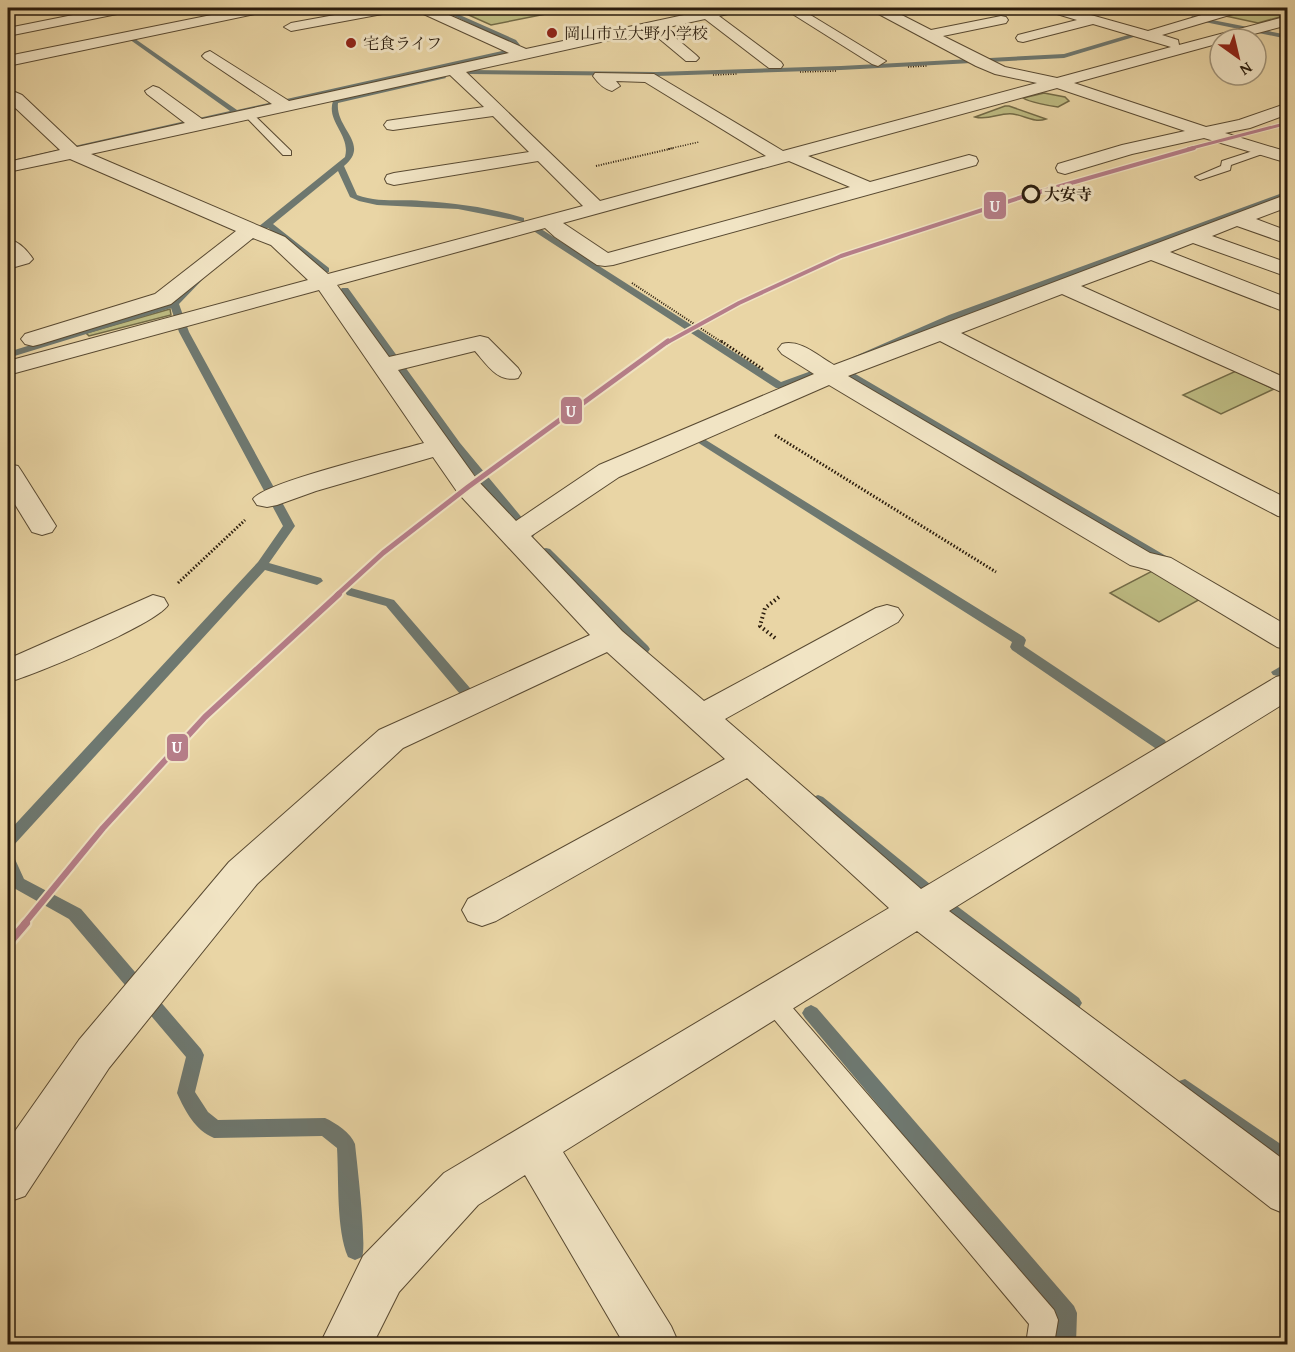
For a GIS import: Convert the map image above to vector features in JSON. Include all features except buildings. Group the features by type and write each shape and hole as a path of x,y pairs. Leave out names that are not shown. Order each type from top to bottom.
{"street":[{"path":"8,61 264,8"},
{"path":"291,27 393,8"},
{"path":"422,8 515,50"},
{"path":"8,167 69,150 195,122 249,115 282,103 453,70 515,50 653,26 736,8"},
{"path":"790,8 878,61"},
{"path":"884,8 929,35 1017,76 1055,82 1287,158"},
{"path":"1052,8 1187,47"},
{"path":"1113,45 1238,8"},
{"path":"8,32 122,9"},
{"path":"707,14 775,65"},
{"path":"929,35 1001,20"},
{"path":"1023,38 1094,20"},
{"path":"1262,27 1287,20"},
{"path":"653,26 691,58"},
{"path":"1268,36 1276,38"},
{"path":"8,368 1208,41"},
{"path":"210,56 282,103"},
{"path":"983,62 1024,60"},
{"path":"453,70 462,76 596,207"},
{"path":"612,86 601,76 648,77 738,133 785,156 868,188"},
{"path":"153,91 195,122"},
{"path":"12,101 69,150 278,241 324,282 392,364 438,447 468,486 520,530 611,638 709,714 749,761 929,902 1287,1192"},
{"path":"1065,168 1128,149 1244,124 1287,108"},
{"path":"393,125 497,110"},
{"path":"394,179 543,156"},
{"path":"548,220 571,239 608,260 969,161"},
{"path":"520,530 609,471 812,385 831,371 1153,253 1287,200"},
{"path":"1236,219 1287,237"},
{"path":"8,346 164,299 257,232"},
{"path":"1193,236 1287,271"},
{"path":"8,245 22,259 8,262"},
{"path":"1153,253 1287,306"},
{"path":"1062,286 1287,388"},
{"path":"941,332 1287,510"},
{"path":"392,364 480,343 509,373"},
{"path":"790,349 831,371 1140,559 1160,564 1287,640"},
{"path":"272,497 438,447"},
{"path":"8,472 42,526"},
{"path":"8,670 119,624 153,605"},
{"path":"709,714 887,615"},
{"path":"8,1180 94,1054 243,873 391,739 611,638"},
{"path":"346,1344 381,1274 461,1189 1287,685"},
{"path":"482,910 749,761"},
{"path":"533,1145 653,1344"}],"lane":[{"path":"249,115 287,153"},
{"path":"1200,177 1226,168 1226,164 1262,151"},
{"path":"771,999 1044,1320 1040,1344"}],"path":[{"path":"904,68 983,62"},
{"path":"791,73 836,71"},
{"path":"648,77 747,74"},
{"path":"562,174 738,133"},
{"path":"608,260 608,268 782,382 831,371"},
{"path":"741,414 996,572"},
{"path":"153,605 272,497"},
{"path":"779,597 769,602 761,614 760,626 804,661"}],"shaded area":[{"path":"453,8 576,8 491,25"},
{"path":"1247,8 1287,8 1287,15 1258,23 1221,15"},
{"path":"1044,93 1065,97 1069,101 1058,107 1023,98"},
{"path":"1005,106 1046,119 1034,120 1008,114 985,118 975,117"},
{"path":"170,309 171,315 89,336 86,333"},
{"path":"1236,371 1274,389 1221,414 1183,395"},
{"path":"1156,569 1204,597 1159,622 1110,593"}],"waterway":[{"path":"212,16 230,11 220,8"},
{"path":"8,163 504,52 517,45 514,41 440,8"},
{"path":"1192,18 1288,37"},
{"path":"469,72 656,74 841,68 1064,56 1135,35"},
{"path":"131,38 234,111"},
{"path":"250,238 349,158 350,143 336,117 335,102 444,77"},
{"path":"340,166 354,197 361,200 458,206 521,220"},
{"path":"858,357 952,317 1288,193"},
{"path":"268,224 326,270"},
{"path":"538,230 780,386 829,368"},
{"path":"174,304 200,278"},
{"path":"345,290 456,445 529,534"},
{"path":"8,355 174,304"},
{"path":"174,304 184,332 289,526 262,565"},
{"path":"836,367 1172,563"},
{"path":"701,440 1019,640 1017,647 1160,744"},
{"path":"546,552 643,649"},
{"path":"8,842 262,565"},
{"path":"262,565 317,581"},
{"path":"351,592 390,603 465,691"},
{"path":"1278,672 1288,666"},
{"path":"818,801 951,911 1073,1003"},
{"path":"8,861 18,883 75,914 195,1055 186,1093 201,1118 214,1129 325,1127 346,1144 355,1250"},
{"path":"811,1013 1067,1313 1066,1344"},
{"path":"1185,1087 1288,1161"}],"transit line":[{"name":"U","path":"8,944 103,828 205,717 383,553 468,487 658,347 739,303 841,256 1022,197 1147,160 1288,123"}],"place":[{"name":"岡山市立大野小学校","path":"552,33"},
{"name":"宅食ライフ","path":"351,43"},
{"name":"大安寺","path":"1031,194"}]}
